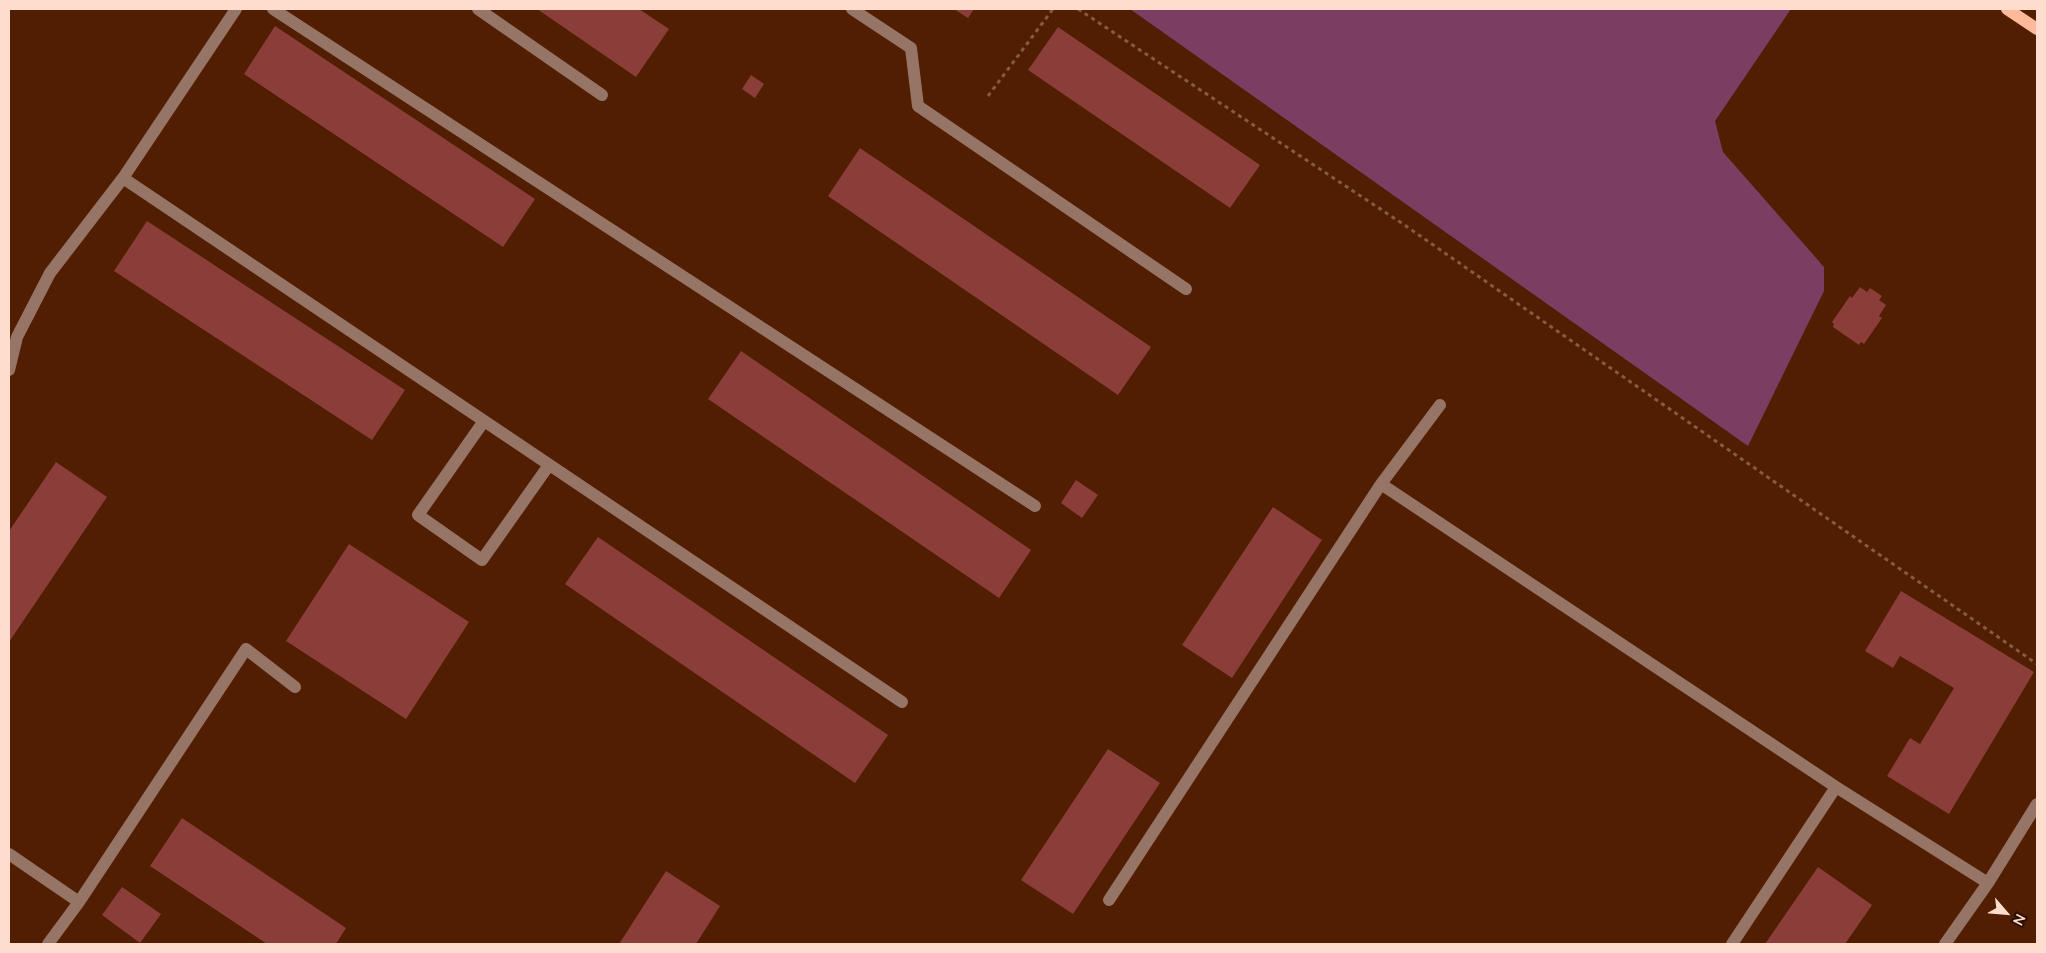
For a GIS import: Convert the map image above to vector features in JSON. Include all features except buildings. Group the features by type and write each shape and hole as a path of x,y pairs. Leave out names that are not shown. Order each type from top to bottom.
{"main road":[{"path":"2007,9 2037,29"}],"street":[{"path":"9,370 17,337 50,273 123,178 236,9"},
{"path":"273,9 1036,506"},
{"path":"478,9 602,95"},
{"path":"852,9 910,48 918,106 1186,289"},
{"path":"123,178 902,702"},
{"path":"1109,900 1381,484 1440,405"},
{"path":"484,421 418,515 482,560 550,465"},
{"path":"1381,484 1836,787 1988,883"},
{"path":"48,944 80,902 246,649 295,687"},
{"path":"1732,944 1836,787"},
{"path":"1945,944 1988,883 2037,804"},
{"path":"9,854 80,902"}],"path":[{"path":"988,96 1053,9"},
{"path":"1078,9 1403,224 2037,664"}],"shaded area":[{"path":"1130,9 1791,9 1715,121 1723,152 1824,267 1824,291 1748,446"}]}
